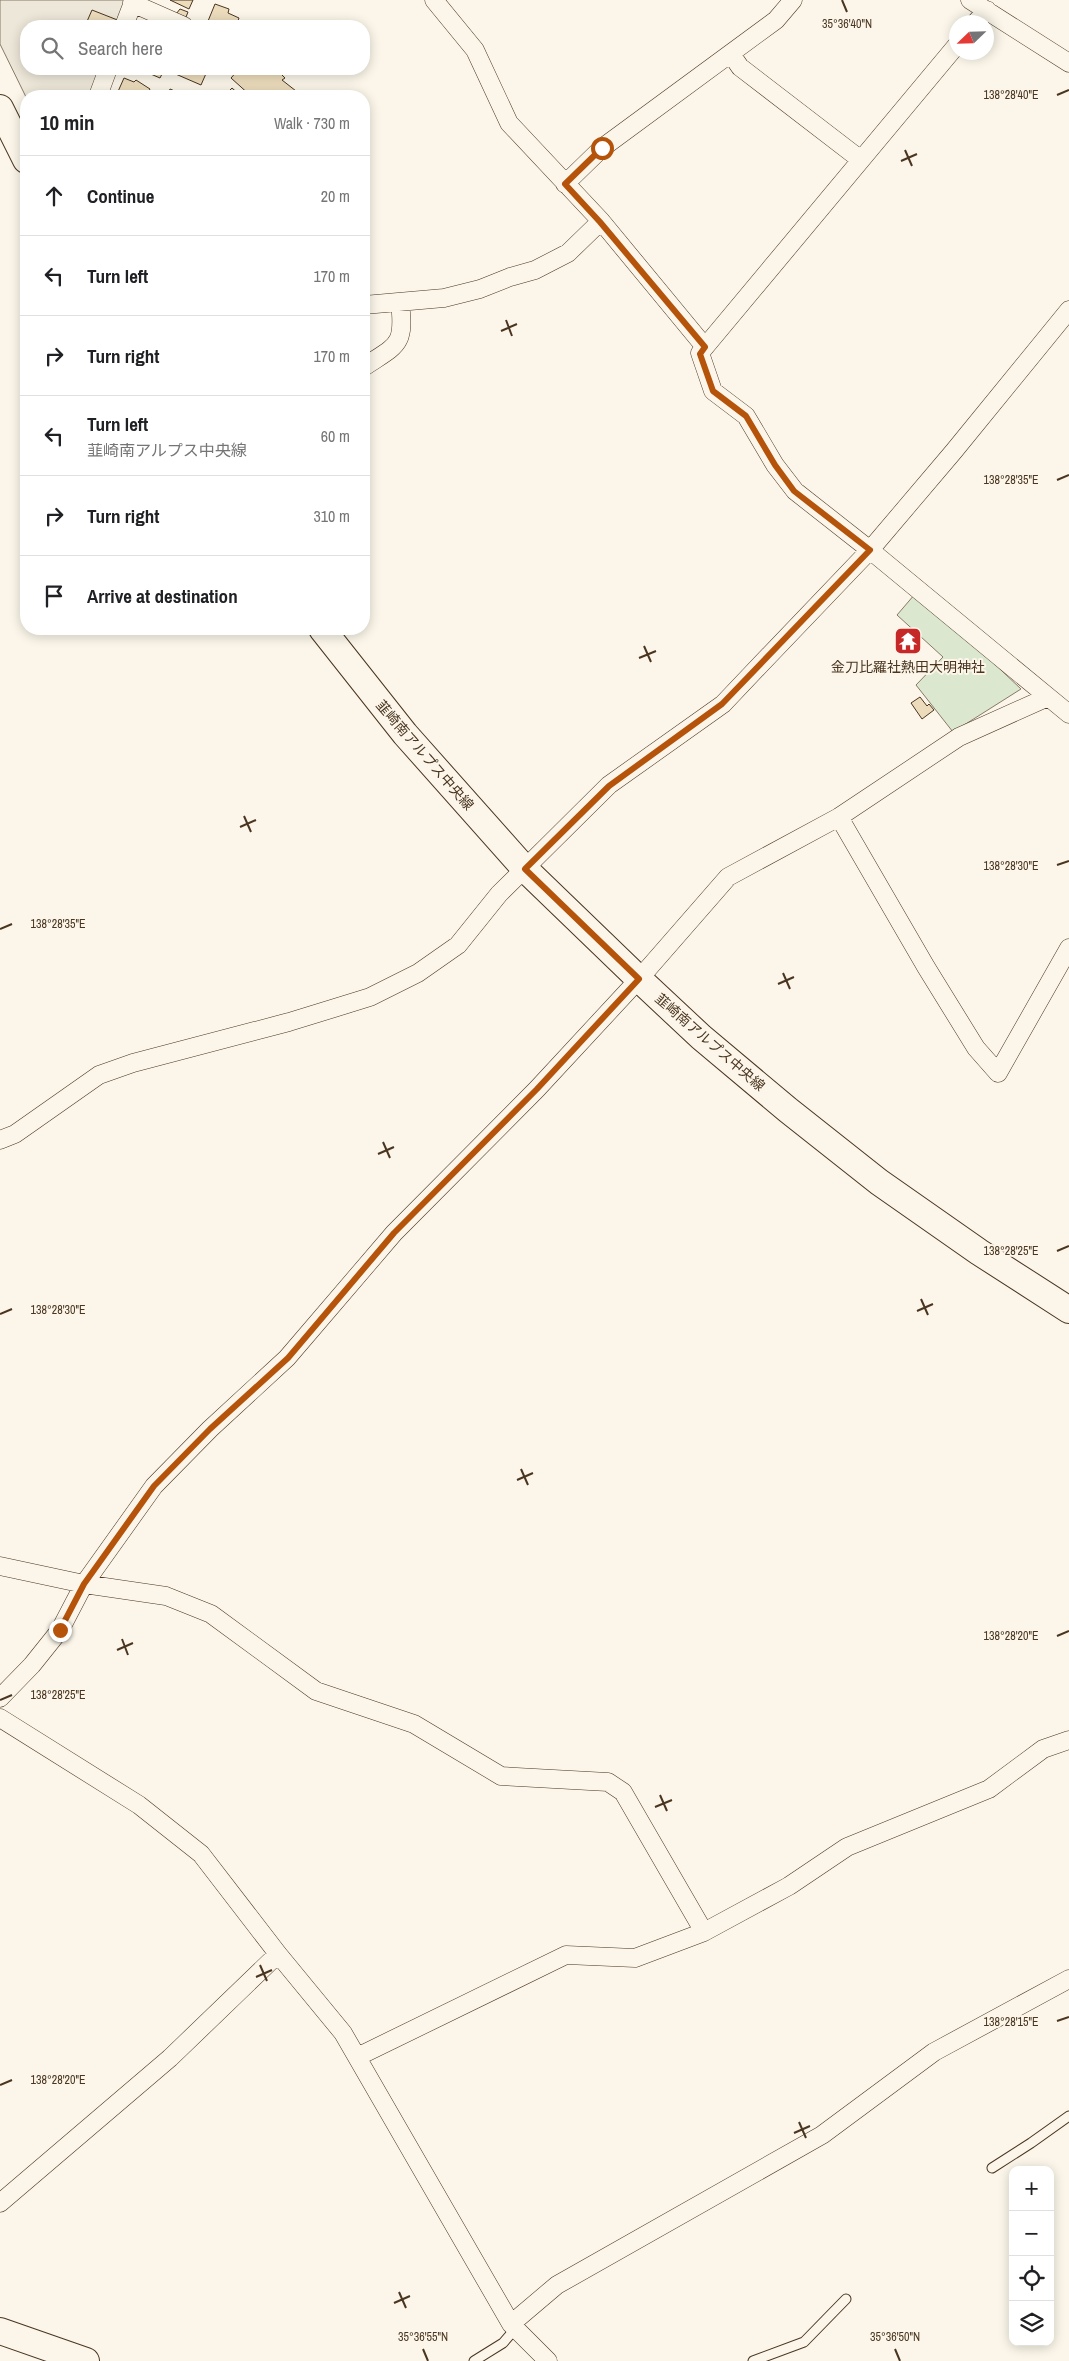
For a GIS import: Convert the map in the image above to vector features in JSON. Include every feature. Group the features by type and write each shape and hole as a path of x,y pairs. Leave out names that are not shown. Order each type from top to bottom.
{"main road":[{"path":"0,108 20,148"},
{"name":"韮崎南アルプス中央線","path":"327,635 405,734 525,869 639,979 788,1110 879,1182 979,1252 1069,1310"},
{"path":"0,2331 86,2361"}],"street":[{"path":"434,0 475,50 509,123 600,222 705,347"},
{"path":"565,184 602,148 776,20 793,0"},
{"path":"970,0 980,15"},
{"path":"126,20 133,2 171,20"},
{"path":"994,23 1069,63"},
{"path":"731,54 740,67 861,160"},
{"path":"949,54 700,354 713,391 746,416 775,465 794,491 870,550 1069,714"},
{"path":"100,90 106,75"},
{"path":"370,304 444,298 480,290 510,277 535,270 568,253 600,222"},
{"path":"370,363 397,344 402,335 400,302"},
{"path":"0,1140 15,1134 99,1074 133,1063 290,1022 370,997 418,973 458,945 499,894 609,786 722,704 870,550 1069,310"},
{"path":"0,1698 32,1665 60,1630 84,1584 154,1486 210,1429 288,1358 394,1233 537,1089 639,979 728,878 838,817 958,737 1048,697"},
{"path":"838,817 976,1048 998,1073 1069,948"},
{"path":"0,1566 84,1584 166,1596 211,1614 316,1691 414,1724 501,1776 608,1782 623,1792 704,1932"},
{"path":"0,1718 139,1805 201,1854 278,1954 343,2033 513,2327 548,2361"},
{"path":"357,2057 566,1955 635,1958 704,1932 789,1886 846,1847 989,1789 1043,1749 1069,1740"},
{"path":"0,2203 170,2058 278,1954"},
{"path":"513,2327 557,2285 822,2135 934,2052 1069,1979"}],"lane":[{"path":"992,2168 1069,2116"},
{"path":"753,2361 804,2342 846,2299"},
{"path":"474,2361 503,2342 513,2327"}],"green space":[{"path":"915,594 965,636 1021,689 953,732 916,685 943,657 897,615"}],"shaded area":[{"path":"0,0 130,0 122,20 20,20 20,75 102,75 96,90 23,90 0,44"}],"building":[{"path":"170,0 193,0 189,9"},
{"path":"215,4 229,9 228,13 239,18 238,20 208,20"},
{"path":"180,9 188,12 186,17 176,14"},
{"path":"92,10 117,20 88,20"},
{"path":"178,75 205,75 201,85"},
{"path":"234,75 282,75 285,78 282,80 295,90 244,90 231,78"},
{"path":"124,78 134,82 136,80 150,89 149,90 119,90"},
{"name":"金刀比羅社熱田大明神社","path":"911,631 918,642 904,651 898,640"},
{"path":"920,697 927,706 929,704 934,710 922,719 911,703"}],"place":[{"name":"金刀比羅社熱田大明神社","path":"908,641"}],"route":[{"path":"60,1630 84,1584 154,1486 210,1429 288,1358 394,1233 537,1089 639,979 525,869 609,786 722,704 870,550 794,491 775,465 746,416 713,391 700,354 705,347 600,222 565,184 602,148"}]}
